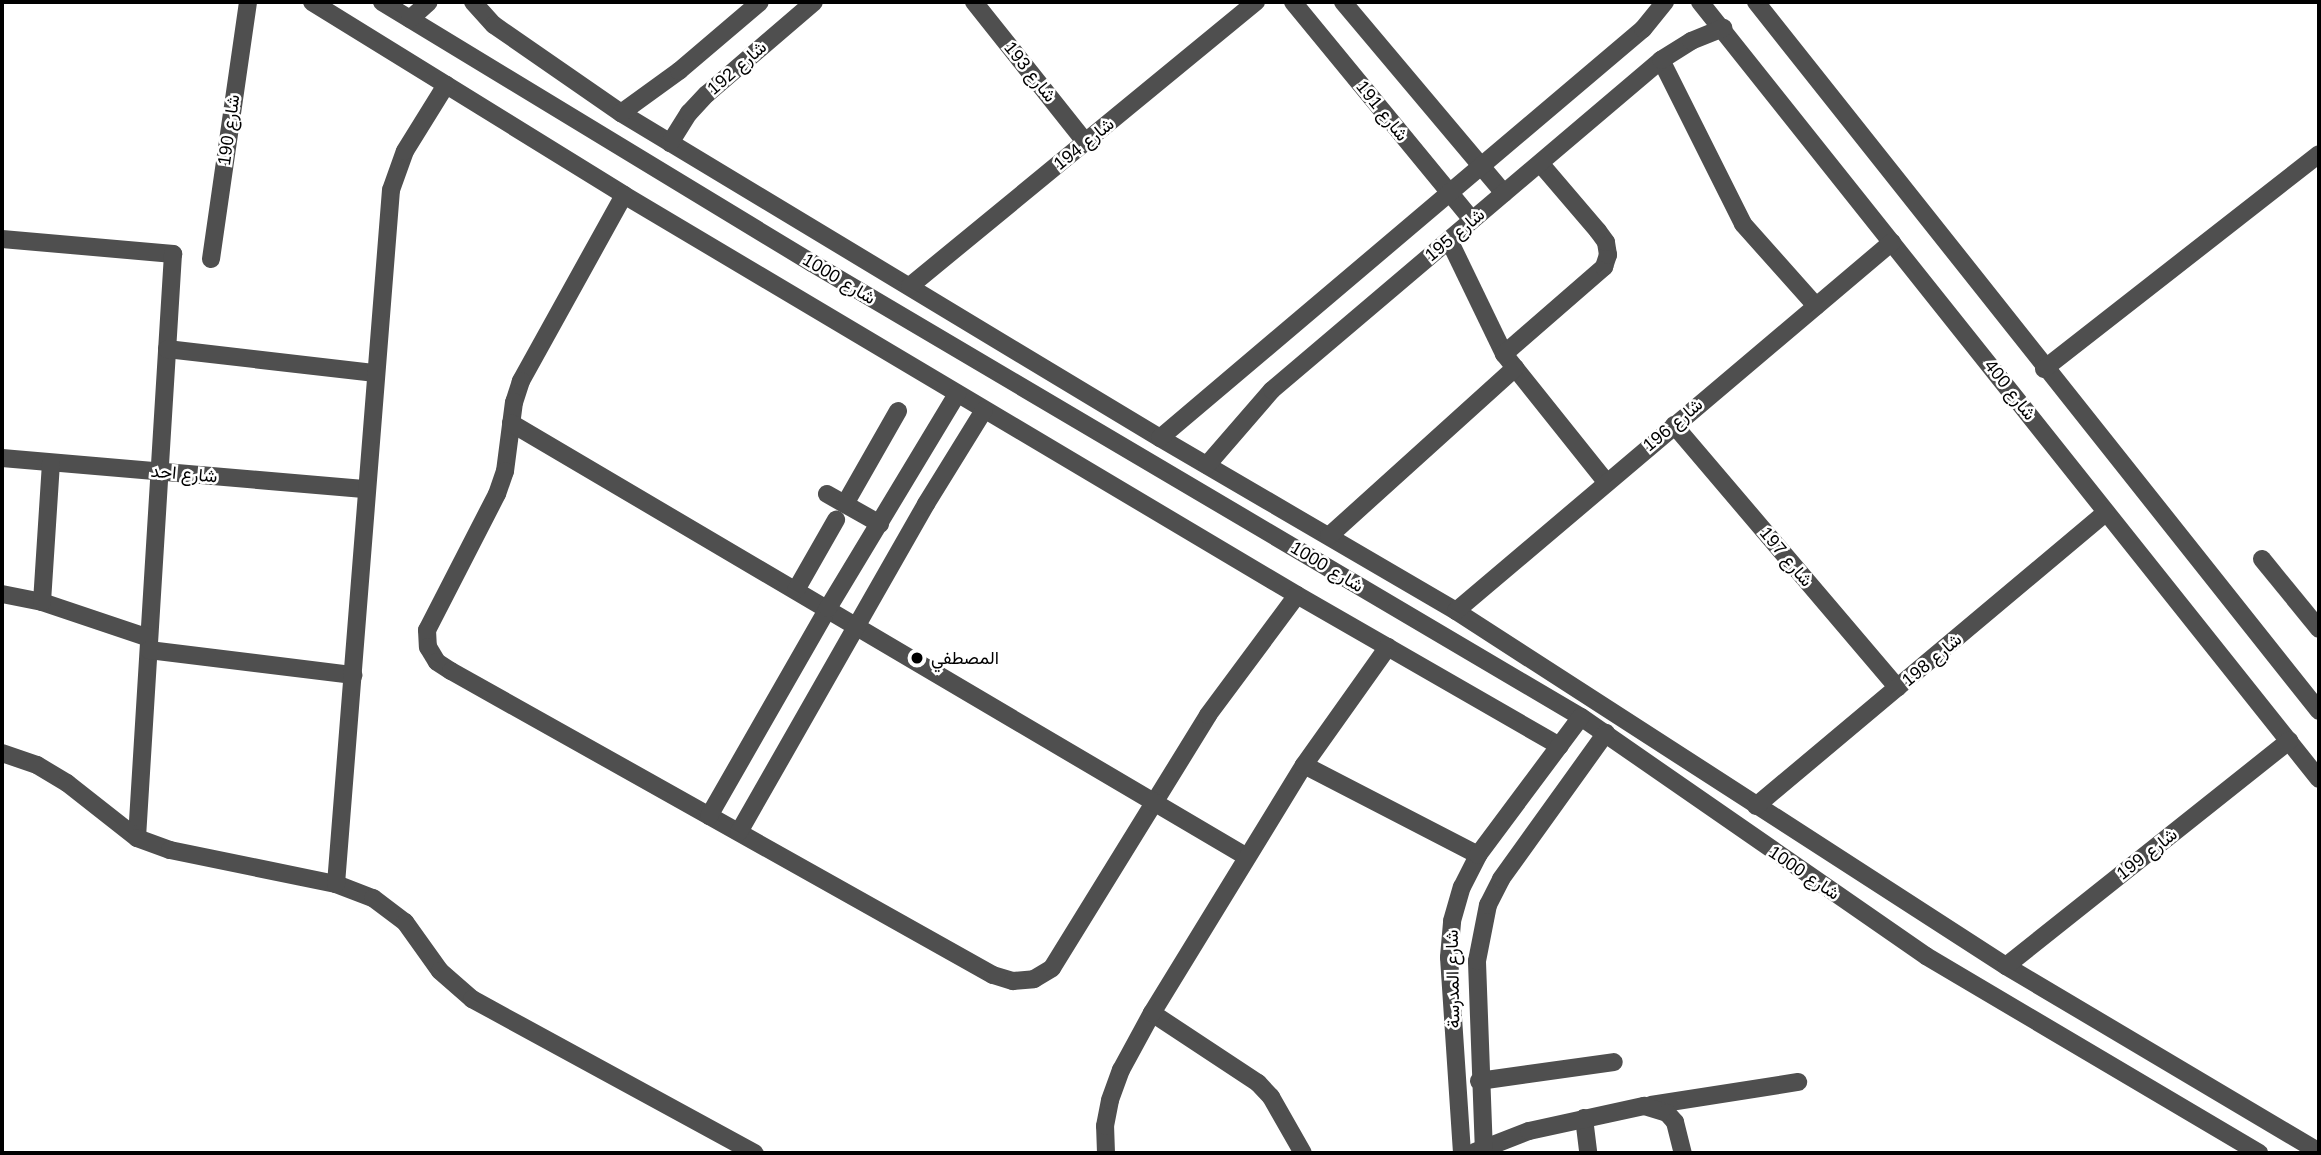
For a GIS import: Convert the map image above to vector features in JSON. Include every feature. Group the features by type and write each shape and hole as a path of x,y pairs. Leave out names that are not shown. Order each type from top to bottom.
{"street":[{"name":"شارع 190","path":"211,259 247,2"},
{"path":"312,2 624,195 957,394 1297,595 1560,746"},
{"name":"شارع 1000","path":"382,2 812,263 1581,717 1926,956 2259,1153"},
{"path":"410,19 429,2"},
{"name":"شارع 1000","path":"472,2 494,25 621,113 1160,438 1456,611 2006,966 2319,1152"},
{"name":"شارع 192","path":"621,113 679,72 760,2"},
{"name":"شارع 192","path":"670,143 689,113 707,94 814,2"},
{"name":"شارع 193","path":"974,2 1086,143"},
{"name":"شارع 194","path":"910,286 1256,2"},
{"name":"شارع 191","path":"1293,2 1472,220"},
{"path":"1343,2 1504,193"},
{"name":"شارع 195","path":"1160,438 1643,29 1665,2"},
{"name":"شارع 400","path":"1700,2 2319,779"},
{"path":"1756,2 2319,711"},
{"name":"شارع 195","path":"1207,465 1272,390 1661,60 1691,41 1723,29"},
{"path":"1661,60 1743,224 1816,306"},
{"path":"336,884 391,190 405,151 446,85"},
{"path":"2045,369 2319,154"},
{"path":"1329,536 1604,267 1608,255 1606,242 1540,163"},
{"path":"624,195 526,372 514,402 510,447 498,494 427,630 428,647 437,662 451,671 993,975 1013,981 1034,979 1052,968 1208,715 1297,595"},
{"path":"2,239 173,254 137,838"},
{"path":"1449,240 1510,361 1606,482"},
{"name":"شارع 196","path":"1456,611 1892,242"},
{"path":"167,349 376,373"},
{"path":"709,816 828,608 957,394"},
{"path":"739,832 926,504 984,410"},
{"path":"796,590 898,411"},
{"path":"511,423 1156,800 1247,857"},
{"name":"شارع 197","path":"1674,425 1898,688"},
{"name":"شارع احد","path":"2,458 367,489"},
{"path":"42,603 51,463"},
{"path":"900,489 926,504"},
{"path":"827,494 840,512 880,524"},
{"name":"شارع 198","path":"1756,806 2106,512"},
{"path":"2262,559 2319,629"},
{"path":"2,594 42,603 149,644 352,675"},
{"path":"1106,1153 1105,1126 1110,1100 1121,1070 1152,1013 1304,765 1388,648"},
{"name":"شارع المدرسة","path":"1462,1153 1449,957 1452,921 1462,887 1478,855 1581,717"},
{"name":"شارع المدرسة","path":"1480,1151 1477,961 1488,905 1501,878 1606,733"},
{"name":"شارع 199","path":"2006,966 2289,741"},
{"path":"2,752 37,765 67,783 137,838 170,850 336,884 373,898 405,922 440,971 471,999 755,1153"},
{"path":"1304,765 1478,855"},
{"path":"1152,1013 1258,1083 1271,1097 1303,1153"},
{"path":"1479,1081 1614,1062"},
{"path":"1480,1151 1529,1131 1584,1118 1798,1082"},
{"path":"1644,1106 1667,1113 1675,1122 1683,1153"},
{"path":"1584,1118 1588,1153"}],"place":[{"name":"المصطفي","path":"917,658"}]}
